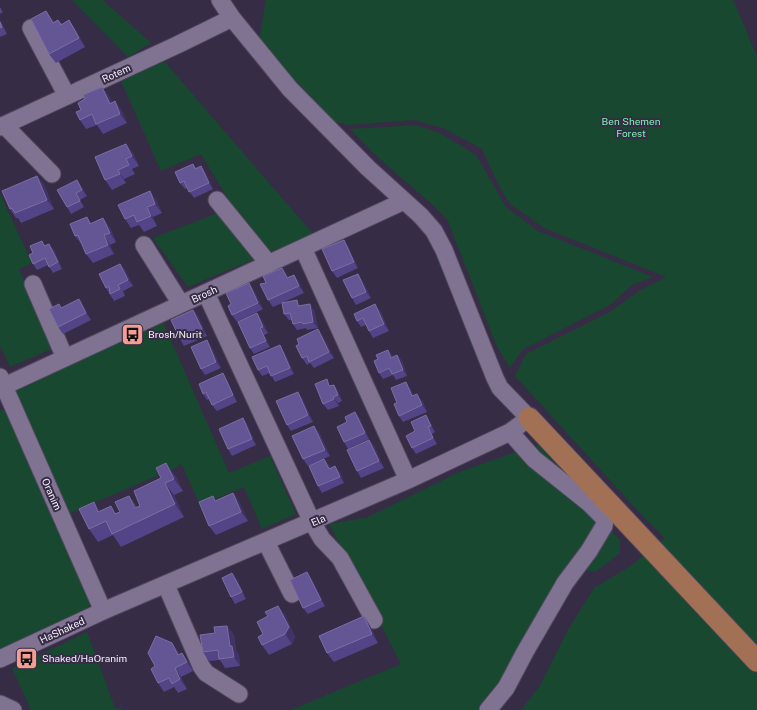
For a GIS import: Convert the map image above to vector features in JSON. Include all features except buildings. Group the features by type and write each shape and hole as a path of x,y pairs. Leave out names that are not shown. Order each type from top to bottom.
{"main road":[{"path":"529,418 757,662"}],"street":[{"path":"220,0 232,18 290,89 342,142 421,216 434,231 444,250 500,388 529,418"},
{"name":"Rotem","path":"2,126 232,18"},
{"path":"31,28 67,96"},
{"path":"2,126 52,174"},
{"path":"217,200 269,264"},
{"name":"Brosh","path":"1,384 65,358 404,201"},
{"path":"144,245 181,304"},
{"path":"303,248 408,480"},
{"path":"33,284 65,358"},
{"path":"206,293 312,522 322,539 340,558 374,620"},
{"name":"Oranim","path":"1,384 103,611"},
{"name":"Ela","path":"103,611 408,480 510,432 529,418"},
{"path":"488,710 506,688 525,652 566,584 604,526 605,519 589,503 534,459 510,432"},
{"path":"266,542 292,594"},
{"path":"166,585 201,666 206,672 239,694"},
{"name":"HaShaked","path":"0,659 103,611"},
{"path":"0,704 13,710"}],"green space":[{"path":"72,0 103,0 151,43 128,57"},
{"name":"Ben Shemen Forest","path":"266,0 733,0 757,56 757,710 521,710 539,687 569,628 594,588 632,565 665,538 638,511 515,376 526,354 608,313 639,291 666,277 544,228 509,203 497,182 482,149 443,128 414,120 348,125 326,119 259,41"},
{"path":"164,61 313,234 188,287 153,238 233,207 201,154 161,171 121,81"},
{"path":"416,125 440,133 476,155 506,207 538,231 653,277 632,285 610,305 522,350 510,368 497,347 447,219 372,152 350,129"},
{"path":"0,194 32,263 19,269 54,348 10,367 0,345"},
{"path":"163,322 229,473 270,456 296,514 262,529 244,487 200,505 182,465 68,514 12,387"},
{"path":"0,409 6,412 89,596 90,604 86,611 0,650"},
{"path":"539,444 590,507 620,540 620,553 595,572 576,568 485,704 479,710 290,710 401,664 329,524 368,517 459,472"},
{"path":"87,632 115,708 126,710 31,710 12,668"}],"place":[{"name":"Brosh/Nurit","path":"133,334"},
{"name":"Shaked/HaOranim","path":"27,658"}]}
